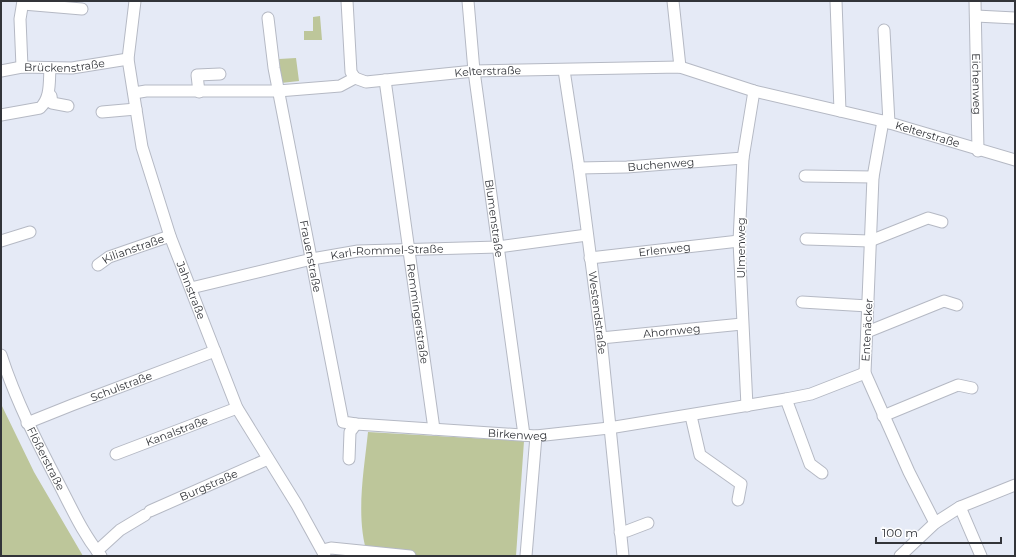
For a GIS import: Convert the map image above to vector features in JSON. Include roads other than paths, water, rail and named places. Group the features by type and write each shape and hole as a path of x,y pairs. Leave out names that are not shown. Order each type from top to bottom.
{"street":[{"name":"Jahnstraße","path":"135,1 128,59 142,147 170,236 237,408 324,553"},
{"path":"134,93 146,91 278,91 340,86 355,78 352,72 347,1"},
{"name":"Blumenstraße","path":"468,1 474,71 524,435"},
{"path":"673,1 680,67"},
{"path":"836,1 840,111"},
{"name":"Eichenweg","path":"975,1 978,151"},
{"path":"22,67 20,19 26,3 82,9"},
{"path":"976,16 1015,18"},
{"name":"Frauenstraße","path":"268,18 278,91 343,422"},
{"name":"Entenäcker","path":"884,30 886,122 873,177 865,373 883,416 935,523"},
{"name":"Brückenstraße","path":"1,70 22,67 50,68 93,66 128,59"},
{"name":"Kelterstraße","path":"355,78 366,82 474,71 680,67 754,91 886,122 978,151 1015,160"},
{"path":"1,115 40,108 45,104 49,94 50,68"},
{"name":"Westendstraße","path":"564,70 579,168 601,338 609,428 624,556"},
{"path":"199,92 197,75 220,74"},
{"name":"Remmingerstraße","path":"385,80 434,429"},
{"name":"Ulmenweg","path":"747,406 739,241 743,158 754,91"},
{"path":"49,94 51,96 52,103 68,106"},
{"path":"102,112 136,109"},
{"name":"Buchenweg","path":"579,168 626,167 743,158"},
{"path":"805,176 873,177"},
{"path":"806,239 870,241 928,218 942,222"},
{"path":"1,241 30,232"},
{"name":"Karl-Rommel-Straße","path":"191,288 312,259 358,251 410,251 498,247 587,235"},
{"name":"Kilianstraße","path":"98,265 109,257 170,236"},
{"name":"Erlenweg","path":"590,258 739,241"},
{"path":"802,302 868,306"},
{"path":"867,332 944,302 957,305"},
{"name":"Ahornweg","path":"601,338 742,324"},
{"name":"Schulstraße","path":"28,423 215,351"},
{"name":"Flößerstraße","path":"1,355 28,423 81,527 99,554"},
{"name":"Birkenweg","path":"343,422 536,436 609,428 691,416 786,399 811,394 865,373"},
{"path":"883,416 958,385 972,388"},
{"path":"786,399 810,464 822,473"},
{"name":"Kanalstraße","path":"116,454 237,408"},
{"path":"691,416 700,455 741,484 738,500"},
{"path":"349,459 350,432 356,424"},
{"path":"526,556 536,436"},
{"name":"Burgstraße","path":"99,554 120,530 147,513 268,459"},
{"path":"901,556 935,523 960,507 1015,485"},
{"path":"960,507 981,556"},
{"path":"620,532 627,531 648,522"},
{"path":"324,553 331,548 410,556"}]}
